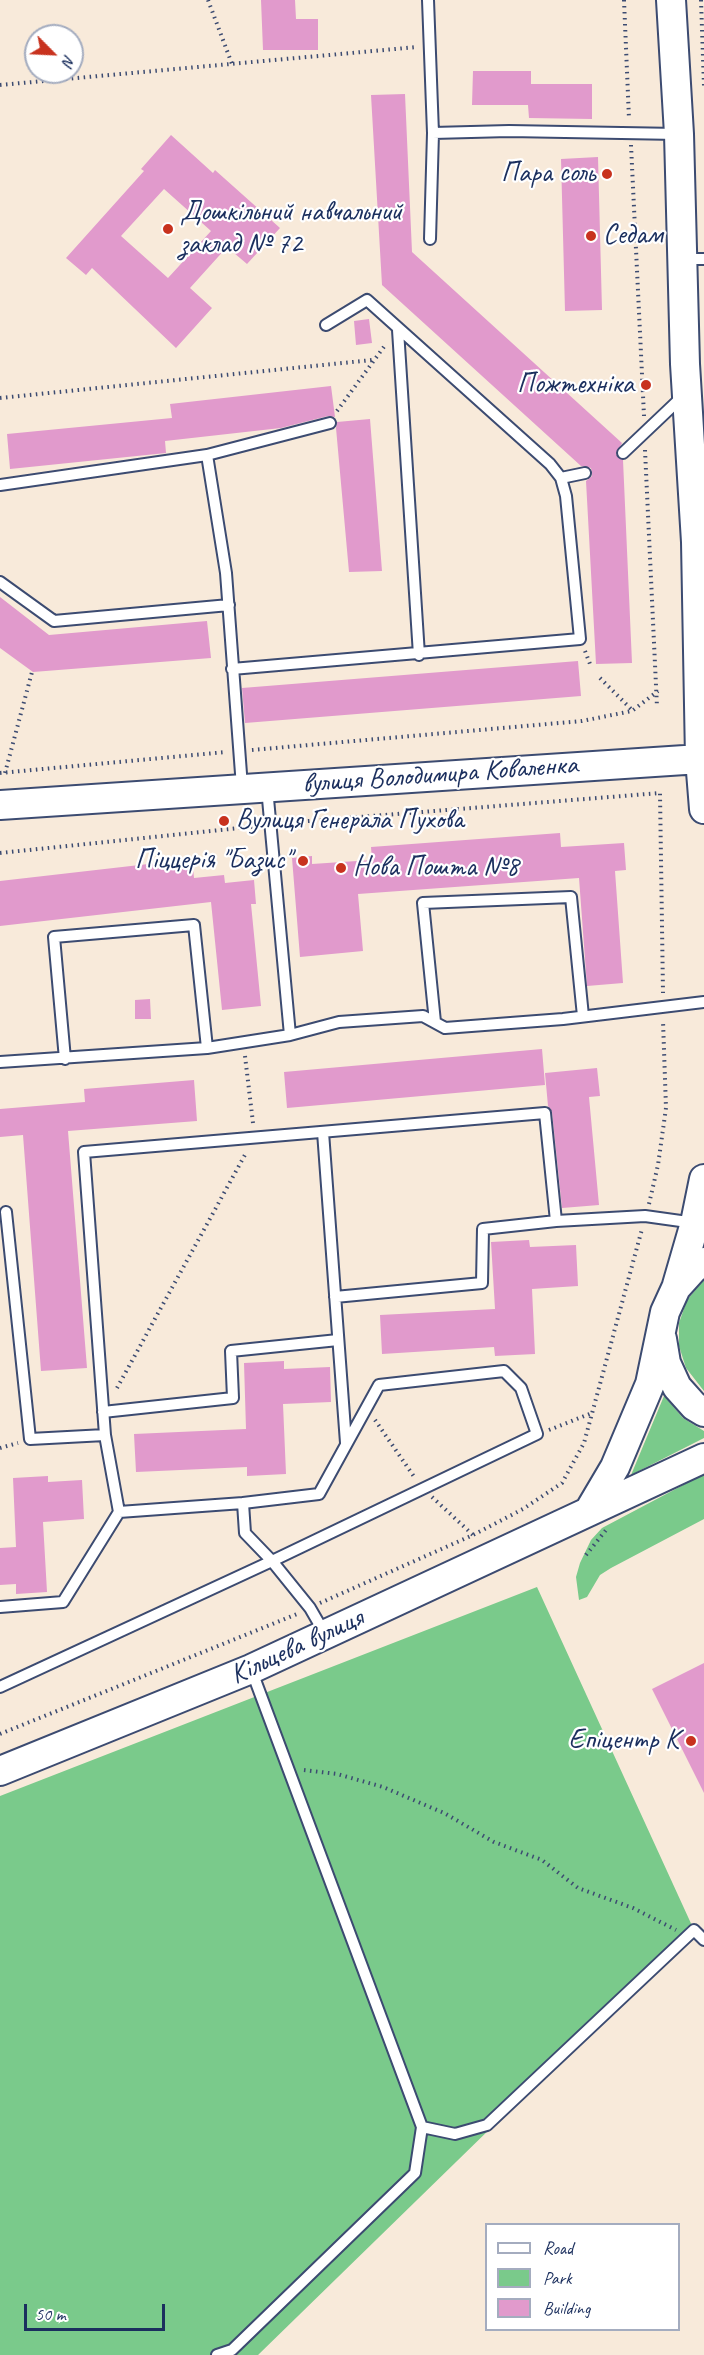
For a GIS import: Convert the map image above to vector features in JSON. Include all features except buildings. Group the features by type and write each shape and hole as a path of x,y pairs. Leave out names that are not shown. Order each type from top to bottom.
{"main road":[{"path":"671,0 679,134 693,259 686,393 696,542 700,759 704,809"},
{"name":"вулиця Володимира Коваленка","path":"0,805 700,759"},
{"path":"589,1511 615,1467 650,1384 662,1337 665,1312 676,1288 695,1223 704,1179"},
{"path":"676,1288 694,1268 704,1262"},
{"path":"662,1337 666,1363 677,1387 694,1406 704,1412"},
{"name":"Кільцева вулиця","path":"2,1766 251,1669 704,1458"}],"lane":[{"path":"428,0 433,133 430,239"},
{"path":"433,133 508,131 679,134"},
{"path":"232,669 419,655 580,639 566,496 561,478 550,464 367,300 326,325"},
{"path":"398,330 419,655"},
{"path":"623,453 686,393"},
{"path":"0,485 207,455 332,419"},
{"path":"207,455 226,573 239,751 271,824 290,1035"},
{"path":"561,478 585,473"},
{"path":"0,582 54,621 229,605"},
{"path":"435,1022 423,903 571,897 583,1017"},
{"path":"65,1059 54,937 194,925 207,1048"},
{"path":"0,1062 207,1048 290,1035 339,1022 423,1016 445,1028 583,1017 704,1002"},
{"path":"0,1608 63,1602 118,1512 105,1435 84,1152 545,1113 556,1221"},
{"path":"323,1132 346,1444"},
{"path":"6,1212 30,1439 105,1435"},
{"path":"335,1297 482,1283 483,1230 556,1221 645,1216 695,1223"},
{"path":"103,1412 233,1398 231,1351 338,1340"},
{"path":"0,1688 537,1434 521,1388 504,1371 379,1385 319,1494 243,1503 118,1512"},
{"path":"243,1503 245,1533 272,1561 310,1608 325,1634"},
{"path":"217,2355 232,2350 415,2173 422,2127 251,1669"},
{"path":"422,2127 455,2134 487,2125 694,1930 704,1940"}],"path":[{"path":"208,0 232,64"},
{"path":"624,0 657,707"},
{"path":"701,0 704,86"},
{"path":"0,85 429,46"},
{"path":"332,419 372,360 398,330"},
{"path":"0,398 372,360"},
{"path":"32,672 3,773 582,721 632,711 658,691"},
{"path":"600,678 632,711"},
{"path":"0,853 271,824 660,793 666,1108 658,1165 593,1413 584,1443 562,1483 523,1509 473,1535 281,1622 0,1734"},
{"path":"103,1412 255,1136 243,1042"},
{"path":"537,1434 593,1413"},
{"path":"288,1767 336,1774 383,1787 444,1813 494,1842 542,1860 578,1888 633,1908 688,1936"}],"green space":[{"path":"704,1280 704,1391 686,1368 679,1346 679,1323 687,1300"},
{"path":"664,1396 683,1418 704,1431 704,1438 631,1475"},
{"path":"704,1474 704,1519 600,1575 587,1597 579,1600 576,1577 580,1563 591,1540 602,1528"},
{"path":"537,1587 694,1930 258,2355 0,2355 0,1796"}],"place":[{"name":"Пара соль","path":"607,174"},
{"name":"Дошкільний навчальний заклад № 72","path":"168,229"},
{"name":"Седам","path":"591,236"},
{"name":"Пожтехніка","path":"646,385"},
{"name":"Вулиця Генерала Пухова","path":"224,821"},
{"name":"Піццерія \"Базис\"","path":"303,861"},
{"name":"Нова Пошта №8","path":"341,868"},
{"name":"Епіцентр К","path":"691,1741"}]}
